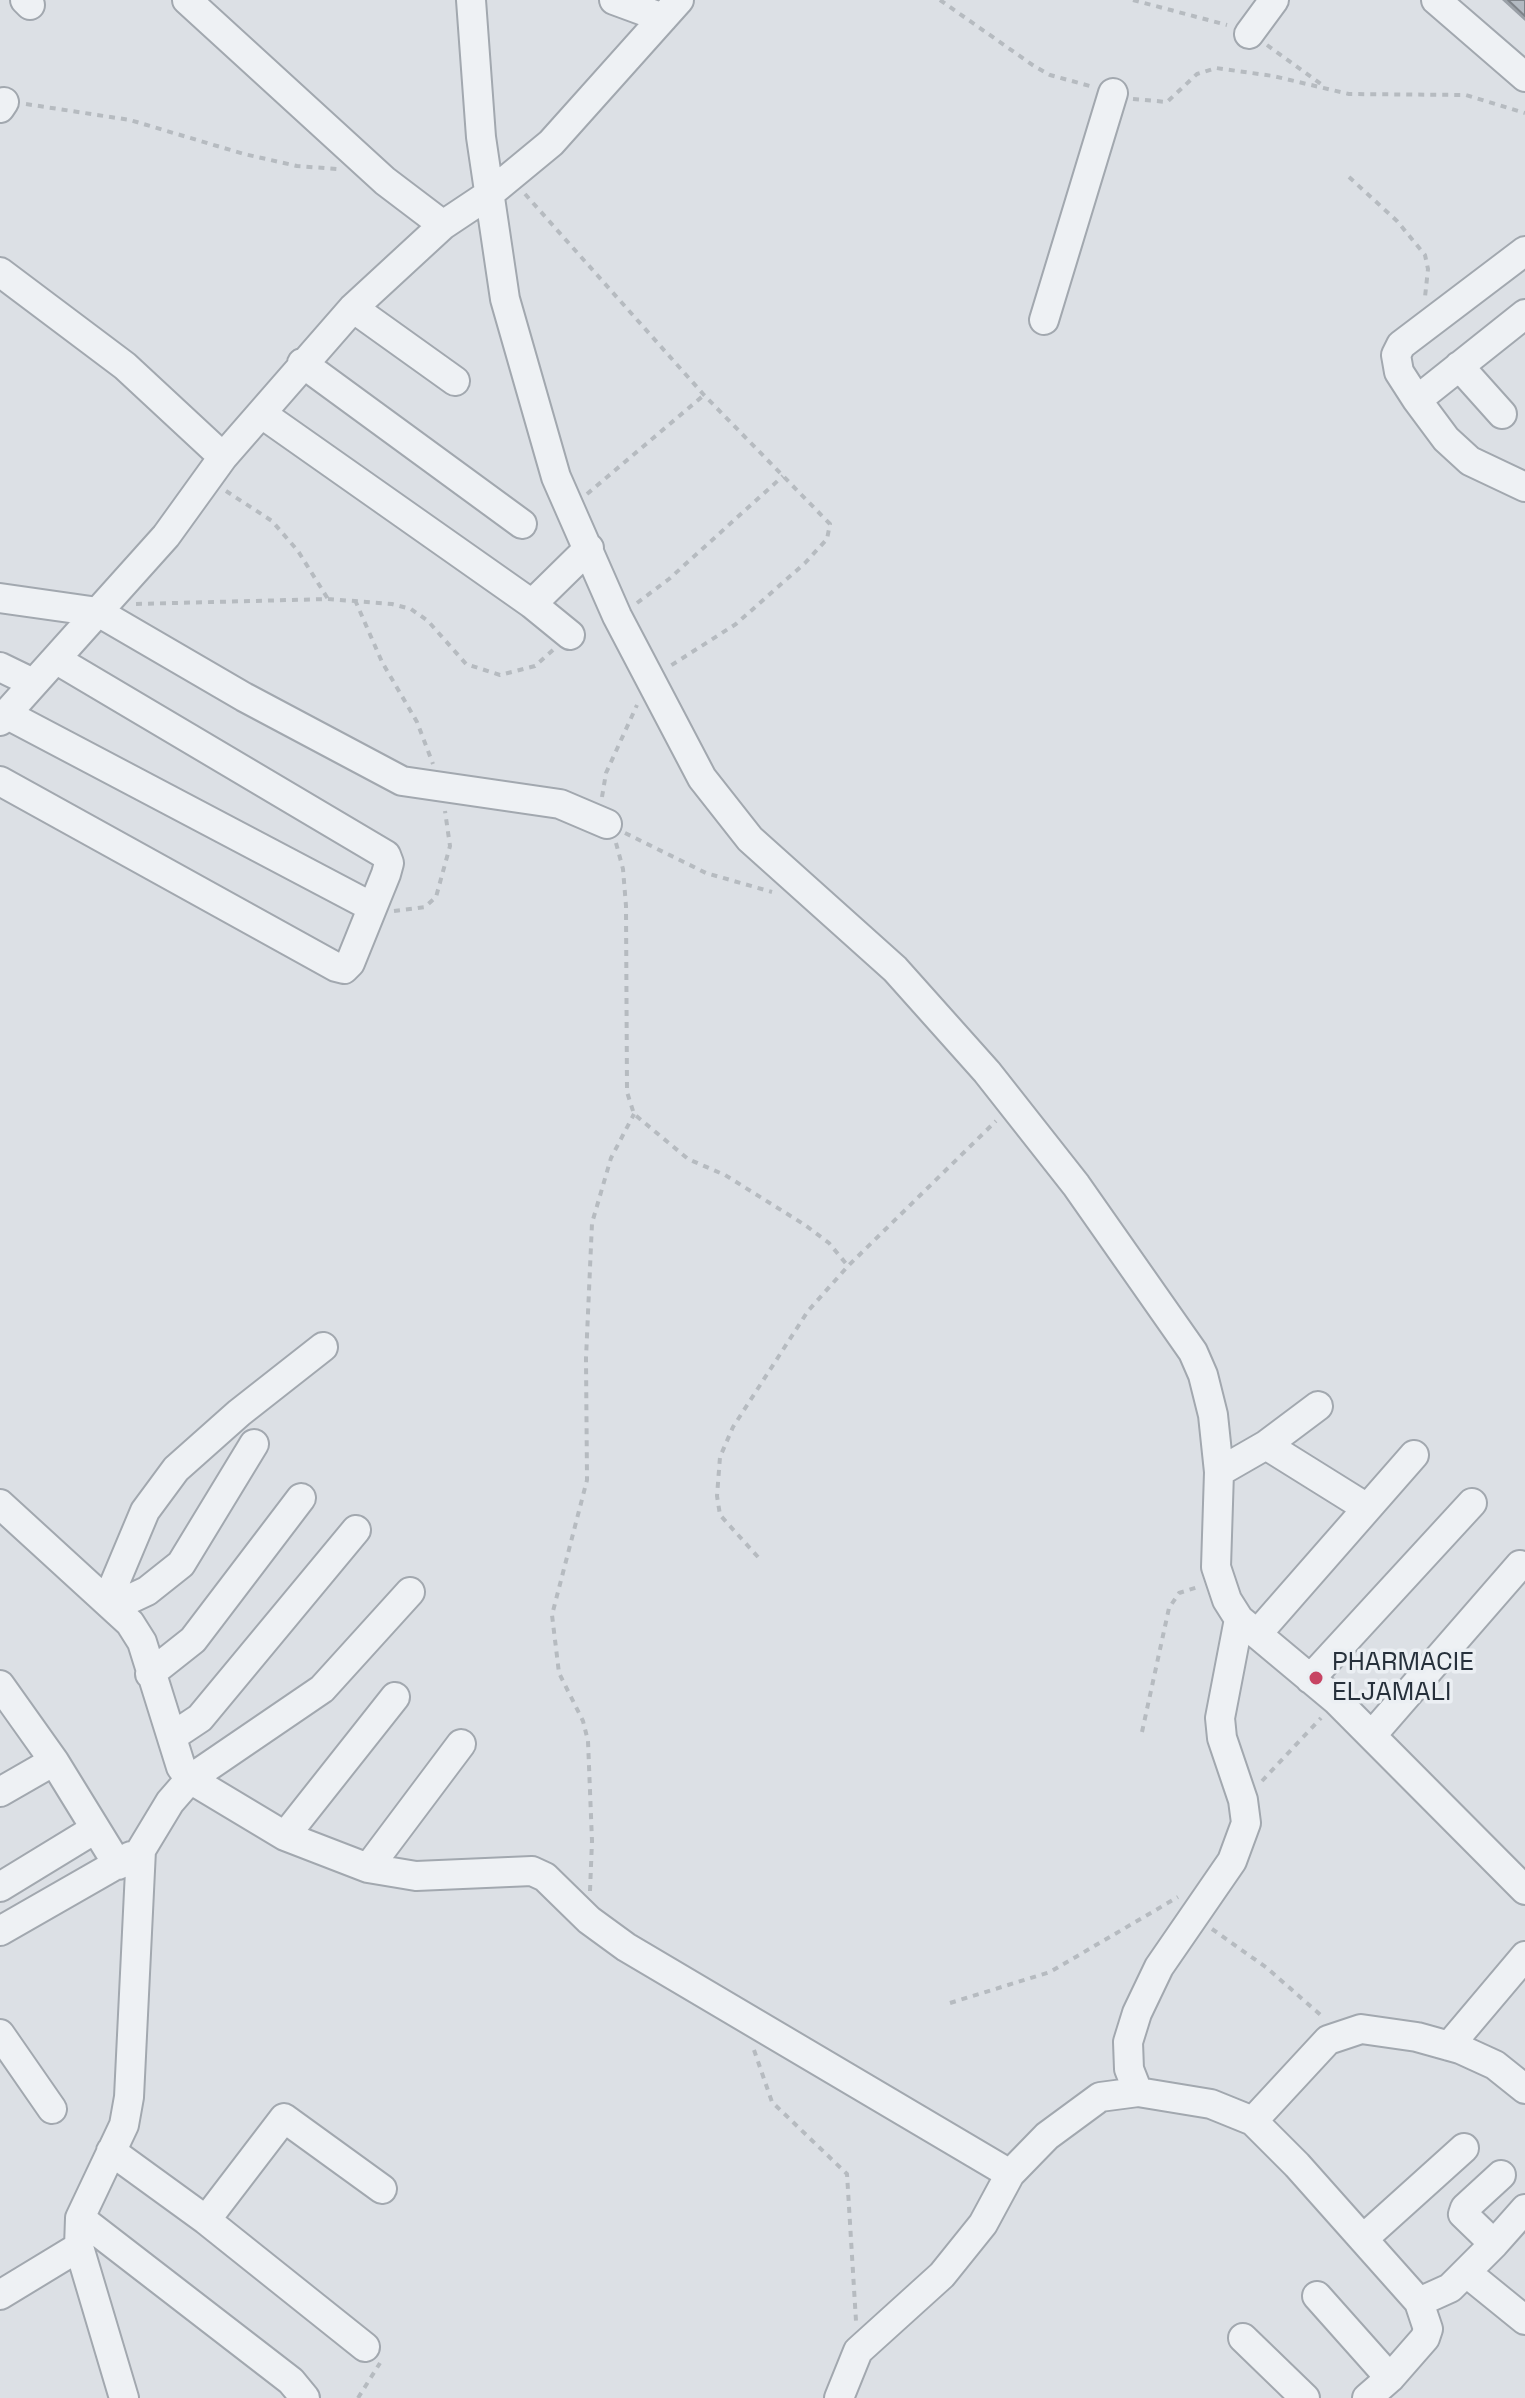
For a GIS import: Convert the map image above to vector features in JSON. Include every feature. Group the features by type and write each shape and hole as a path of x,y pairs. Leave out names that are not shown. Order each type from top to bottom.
{"street":[{"path":"187,0 370,167 443,225"},
{"path":"471,0 488,195 505,299 556,477 617,616 670,722 721,805 775,863 825,903 895,969 1014,1107 1076,1185 1193,1352 1203,1375 1213,1415 1219,1472 1214,1526 1216,1567 1222,1590 1249,1626 1336,1700 1525,1890"},
{"path":"614,0 671,9"},
{"path":"1249,34 1274,0"},
{"path":"1436,0 1525,77"},
{"path":"372,907 3,718 166,536 215,468 302,363 353,308 443,225 488,195 551,143 671,9"},
{"path":"1044,320 1113,93"},
{"path":"1525,251 1401,345 1396,355 1399,372 1446,439 1470,461 1525,487"},
{"path":"0,272 125,366 215,468"},
{"path":"353,308 455,381"},
{"path":"1417,400 1459,366 1521,326"},
{"path":"302,363 522,524"},
{"path":"1459,366 1502,414"},
{"path":"262,414 532,604 570,635"},
{"path":"532,604 589,548"},
{"path":"0,598 101,609 379,771 402,781 560,804 607,824"},
{"path":"0,781 336,967 344,969 350,963 389,863 386,855 373,844 57,660"},
{"path":"0,667 33,683"},
{"path":"112,1602 145,1511 176,1469 239,1413 323,1347"},
{"path":"1219,1472 1266,1445 1318,1406"},
{"path":"112,1602 147,1591 181,1564 254,1444"},
{"path":"1266,1445 1367,1508"},
{"path":"1138,2092 1129,2069 1128,2042 1137,2013 1159,1967 1215,1885 1241,1839 1246,1823 1243,1800 1222,1738 1220,1718 1249,1626 1367,1508 1414,1455"},
{"path":"150,1674 193,1640 301,1498"},
{"path":"1310,1679 1472,1503"},
{"path":"0,1504 112,1602 142,1642 181,1767 190,1779 285,1836 368,1868 416,1876 532,1871 545,1877 589,1920 626,1947 1010,2174"},
{"path":"173,1736 200,1718 356,1530"},
{"path":"1372,1735 1520,1565"},
{"path":"0,1931 130,1857 190,1779 322,1689 410,1592"},
{"path":"0,1685 7,1690 54,1761 95,1829 130,1857"},
{"path":"285,1836 395,1697"},
{"path":"368,1868 461,1744"},
{"path":"0,1792 54,1761"},
{"path":"0,1887 95,1829"},
{"path":"124,2398 79,2247 80,2218 124,2125 129,2097 130,1857"},
{"path":"1449,2046 1525,1956"},
{"path":"1253,2121 1310,2056 1342,2032 1361,2029 1449,2046 1495,2065 1525,2089"},
{"path":"0,2034 52,2109"},
{"path":"839,2398 858,2351 963,2252 1010,2174 1060,2125 1100,2097 1138,2092 1211,2104 1253,2121 1419,2302 1427,2332 1390,2378 1367,2398"},
{"path":"206,2220 284,2118 382,2189"},
{"path":"1363,2239 1464,2148"},
{"path":"111,2151 206,2220 365,2347"},
{"path":"1501,2175 1464,2212 1466,2219 1513,2231"},
{"path":"80,2218 291,2381 305,2398"},
{"path":"1419,2302 1438,2296 1513,2231"},
{"path":"0,2295 79,2247"},
{"path":"1467,2273 1525,2320"},
{"path":"1317,2296 1390,2378"},
{"path":"1243,2338 1305,2398"}],"path":[{"path":"940,0 1050,75 1145,102 1167,102 1197,74 1216,68 1283,78 1349,94 1466,95 1525,113"},
{"path":"2,105 130,120 297,166 370,167"},
{"path":"1349,177 1397,221 1425,255 1428,281 1425,300"},
{"path":"571,508 704,395"},
{"path":"215,468 272,521 298,551 328,599"},
{"path":"617,616 669,579 783,476"},
{"path":"101,609 328,599 392,604 411,609 428,621 466,664 500,675 535,666 570,635"},
{"path":"607,824 706,873 782,894"},
{"path":"758,1557 720,1515 717,1496 720,1457 733,1427 808,1311 975,1139 1014,1107"},
{"path":"589,1920 592,1841 588,1741 583,1721 559,1673 552,1615 587,1480 592,1223 611,1158 634,1114"},
{"path":"1142,1732 1169,1608 1186,1589 1222,1590"},
{"path":"1243,1800 1336,1700"},
{"path":"950,2003 1050,1972 1104,1942 1156,1907 1215,1885"},
{"path":"1194,1916 1267,1968 1342,2032"},
{"path":"752,2023 753,2048 772,2102 841,2163 847,2174 858,2351"}],"building":[{"path":"1508,0 1525,0 1525,16"}],"place":[{"name":"PHARMACIE ELJAMALI","path":"1316,1678"}]}
